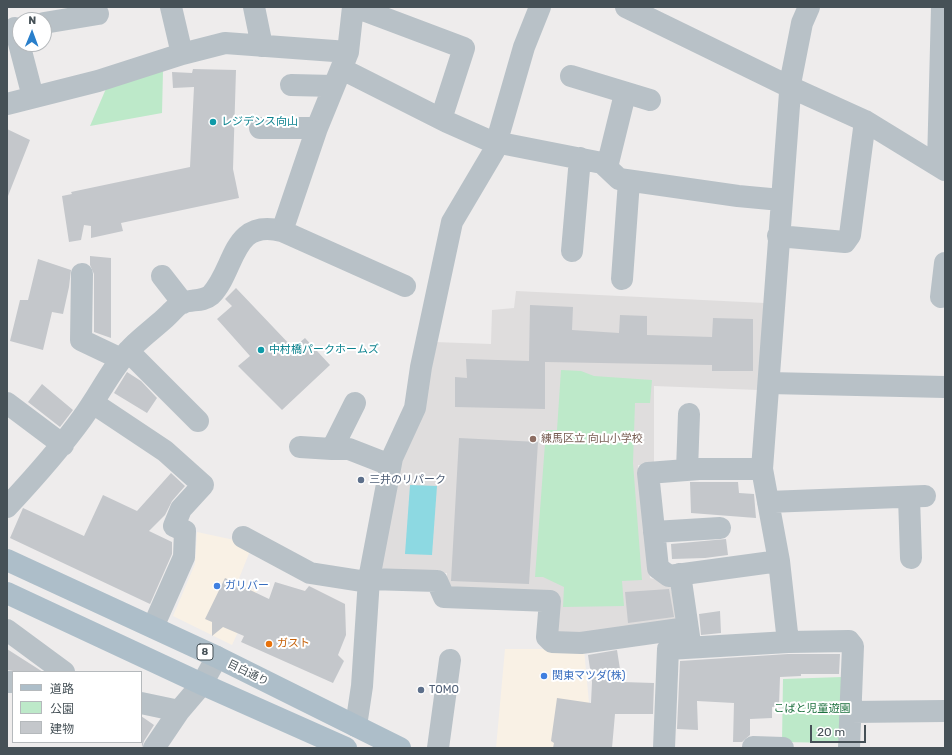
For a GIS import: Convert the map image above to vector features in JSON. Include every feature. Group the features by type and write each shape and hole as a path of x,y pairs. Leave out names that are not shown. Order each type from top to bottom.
{"main road":[{"name":"目白通り","path":"7,560 217,657 400,748"},
{"path":"7,593 202,684 346,748"}],"street":[{"path":"171,7 182,54"},
{"path":"254,7 262,46"},
{"path":"282,231 317,128 341,69 354,7 464,48 441,119"},
{"path":"356,726 362,686 369,578 390,465 415,408 421,367 452,222 494,151 524,47 540,7"},
{"path":"626,7 790,87 864,121 941,167"},
{"path":"788,642 779,561 762,469 790,87 802,22 809,7"},
{"path":"941,167 942,7"},
{"path":"52,22 98,14"},
{"path":"7,104 98,80 182,54 225,43 262,46 341,69 441,119 490,141 602,163 619,179 781,200"},
{"path":"21,52 34,97"},
{"path":"291,85 341,69"},
{"path":"572,76 625,94 650,100"},
{"path":"607,167 625,94"},
{"path":"778,236 845,242 850,235 864,121"},
{"path":"260,128 317,128"},
{"path":"572,251 580,158"},
{"path":"622,279 629,181"},
{"path":"7,507 63,445 93,403 124,355 183,303 201,300 210,296 218,285 234,253 250,232 259,229 282,231 405,286"},
{"path":"941,297 945,263"},
{"path":"82,274 80,340 124,355 198,421"},
{"path":"162,276 183,303"},
{"path":"769,383 945,387"},
{"path":"7,403 63,445"},
{"path":"93,403 165,451 203,485 181,509 174,526 184,531 184,557 153,628"},
{"path":"332,449 355,403"},
{"path":"687,470 689,414"},
{"path":"300,447 349,449 390,465"},
{"path":"762,469 687,470 648,473 658,568 669,576 779,561"},
{"path":"768,502 917,497 911,558"},
{"path":"654,532 720,528"},
{"path":"243,537 310,573 361,581 369,578 437,581 444,597 550,601 547,637 552,642 582,643 689,638 788,642 849,641 853,646 849,748"},
{"path":"680,574 689,638"},
{"path":"7,630 54,670"},
{"path":"664,748 668,649 689,638"},
{"path":"154,748 179,711 202,684 217,657"},
{"path":"438,748 450,660"},
{"path":"142,703 179,711"},
{"path":"851,712 945,711"},
{"path":"753,747 783,748"}],"shaded area":[{"name":"練馬区立 向山小学校","path":"516,291 765,303 759,390 654,386 654,466 638,465 650,578 670,583 677,616 671,625 558,636 556,594 454,591 447,583 447,573 386,573 381,566 399,464 434,342 491,344 492,310 514,308"},
{"name":"ガリバー","path":"197,532 239,541 250,551 238,581 257,591 232,645 173,616 195,564"},
{"name":"関東マツダ(株)","path":"505,649 584,649 589,703 586,748 496,748"}],"green space":[{"path":"163,71 162,113 90,126 108,84"},
{"path":"561,370 581,371 594,376 652,380 650,403 635,403 633,463 642,580 622,581 624,606 563,607 564,587 543,577 535,577 546,430 557,430"},
{"name":"こばと児童遊園","path":"842,677 840,739 837,743 782,742 783,679"}],"water":[{"path":"410,485 437,486 432,555 405,554"}],"building":[{"name":"レジデンス向山","path":"193,69 236,70 233,169 239,198 121,223 123,231 91,238 91,226 84,225 81,240 69,242 62,196 72,194 71,192 190,167 194,87 173,88 172,72 192,73"},
{"path":"7,129 30,140 8,196 7,196"},
{"path":"90,256 111,258 111,338 94,332 94,274 90,265"},
{"path":"38,259 71,270 63,314 52,312 43,350 10,341 20,300 28,300"},
{"name":"中村橋パークホームズ","path":"236,288 293,348 305,338 330,365 282,410 238,366 250,356 217,319 232,306 225,299"},
{"path":"530,305 573,307 572,330 619,333 620,315 647,316 647,335 712,337 713,318 753,319 753,371 712,371 712,365 545,362 545,409 455,407 455,377 467,378 466,359 529,361"},
{"path":"127,372 141,381 157,398 147,413 114,393"},
{"path":"42,384 73,410 60,427 28,402"},
{"path":"459,438 538,442 529,584 451,581"},
{"path":"171,473 185,486 172,501 165,515 149,531 172,542 172,554 150,604 10,538 23,508 84,536 103,495 137,511"},
{"path":"690,482 738,482 739,493 754,494 756,518 691,513"},
{"path":"726,539 728,555 705,558 672,559 671,544"},
{"path":"225,578 269,599 275,582 305,591 309,586 345,604 346,635 338,655 344,661 333,683 241,642 244,636 223,627 212,636 212,622 205,619"},
{"path":"669,589 674,617 628,623 625,592"},
{"path":"720,611 721,633 701,635 699,614"},
{"path":"7,649 41,671 14,671 7,670"},
{"path":"617,650 622,682 654,683 653,714 615,714 612,748 553,748 554,743 551,741 557,698 591,703 592,682 588,655"},
{"path":"788,654 840,654 839,674 801,674 801,676 780,677 779,706 772,707 772,718 750,719 750,735 742,742 733,742 734,703 697,701 698,730 677,729 680,661"},
{"path":"142,717 154,725 144,741 142,748"}],"place":[{"name":"レジデンス向山","path":"213,122"},
{"name":"中村橋パークホームズ","path":"261,350"},
{"name":"練馬区立 向山小学校","path":"533,439"},
{"name":"三井のリパーク","path":"361,480"},
{"name":"ガリバー","path":"217,586"},
{"name":"ガスト","path":"269,644"},
{"name":"関東マツダ(株)","path":"544,676"},
{"name":"TOMO","path":"421,690"}]}
